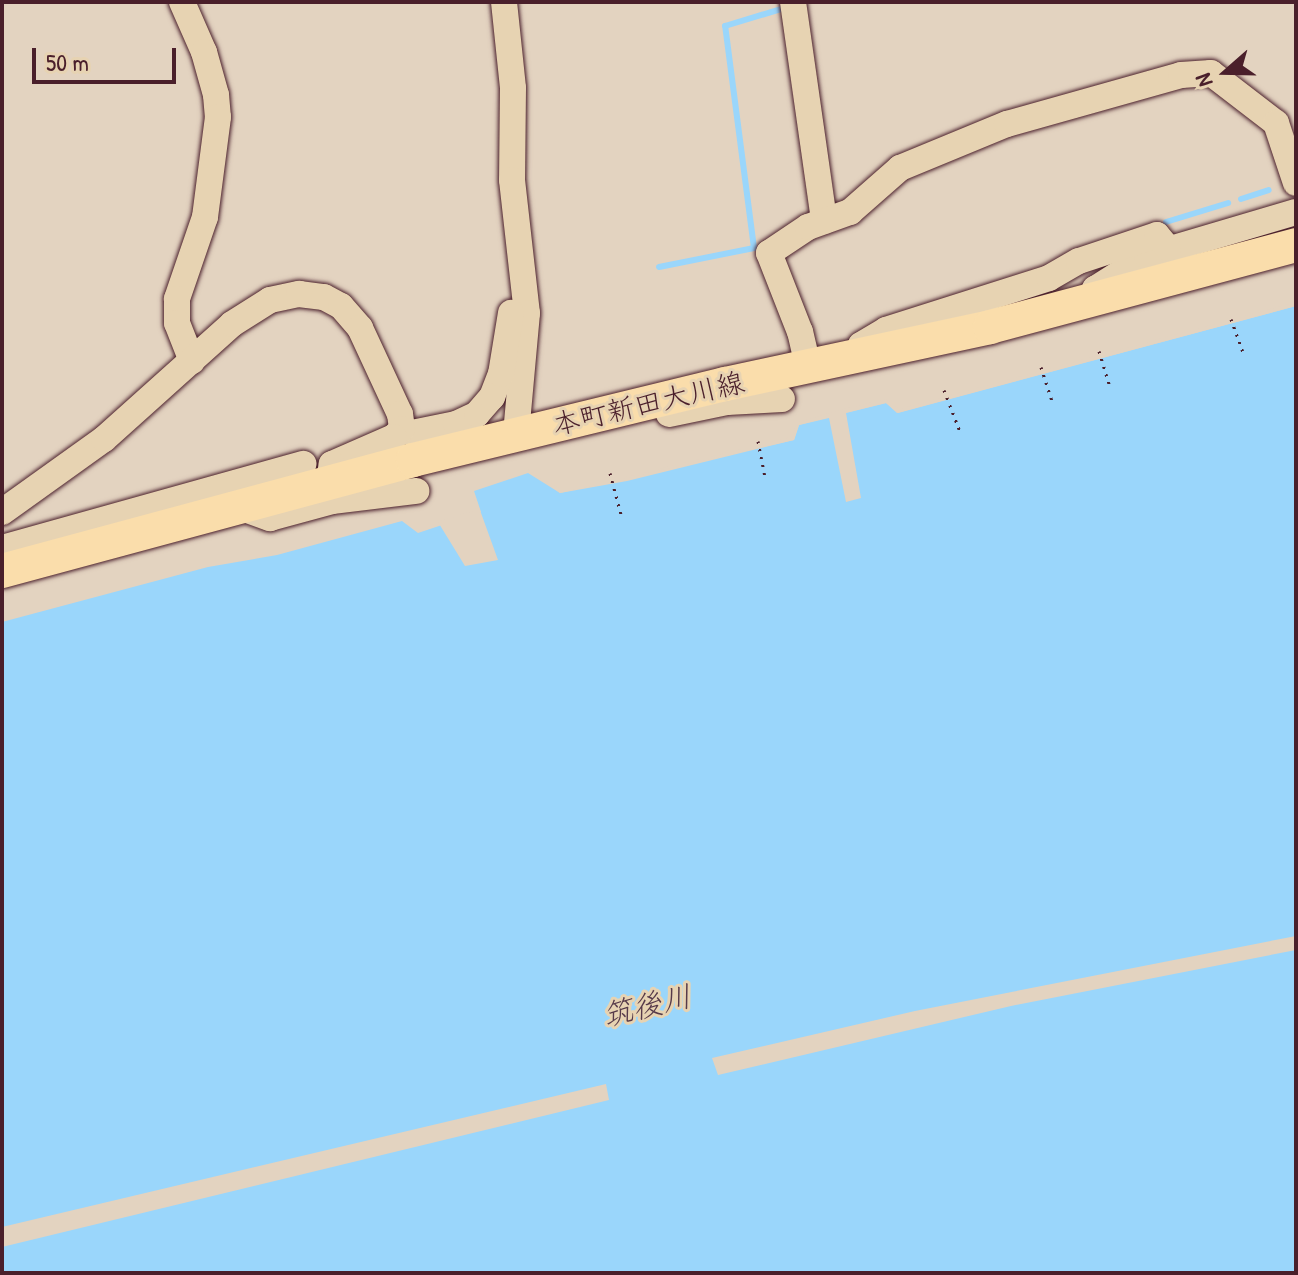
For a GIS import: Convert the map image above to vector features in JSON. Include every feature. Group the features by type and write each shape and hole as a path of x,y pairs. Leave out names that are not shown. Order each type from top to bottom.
{"main road":[{"name":"本町新田大川線","path":"2,571 242,508 315,474 516,434 1090,303 1296,245"}],"street":[{"path":"182,2 204,52 216,95 218,117 205,217 187,279 177,299 177,323 192,361"},
{"path":"504,2 513,88 512,180 527,313 516,434"},
{"path":"793,2 824,221"},
{"path":"808,366 800,332 769,253 808,227 850,212 900,168 943,149 1040,113 1181,75 1211,73 1276,123 1296,183"},
{"path":"1090,303 1095,289 1147,256 1296,212"},
{"path":"861,355 861,345 886,330 1049,278 1079,261 1157,235 1168,248"},
{"path":"2,512 104,439 232,324 270,300 299,294 324,297 341,306 360,328 387,379 402,429"},
{"path":"402,429 412,433 456,424 477,414 492,397 501,374 512,298 524,296"},
{"path":"627,407 654,416 727,402 782,399"},
{"path":"2,548 315,474 394,437 402,429"},
{"path":"242,508 270,518 332,501 416,491"}],"path":[{"path":"1231,319 1243,352"},
{"path":"1099,351 1110,387"},
{"path":"1041,367 1053,404"},
{"path":"944,390 961,434"},
{"path":"758,441 765,478"},
{"path":"610,473 622,518"}],"water":[{"name":"筑後川","path":"1296,306 1296,1273 2,1273 2,622 208,567 277,555 402,521 418,533 481,512 474,491 528,473 560,493 627,481 794,440 799,425 886,403 898,413"}],"pier":[{"path":"1296,302 1296,306 897,413 886,403 846,413 861,498 846,502 829,418 799,425 794,440 560,493 527,469 560,489 626,477 791,437 798,422 844,409 886,399 899,409"},
{"path":"472,488 498,560 465,566 438,522 476,510"},
{"path":"1296,936 1296,950 1011,1006 718,1075 712,1058 915,1011"},
{"path":"606,1084 609,1100 2,1247 2,1227"}],"waterway":[{"path":"659,267 754,248 725,26 788,7"},
{"path":"1241,199 1269,190"},
{"path":"1166,222 1228,203"}]}
